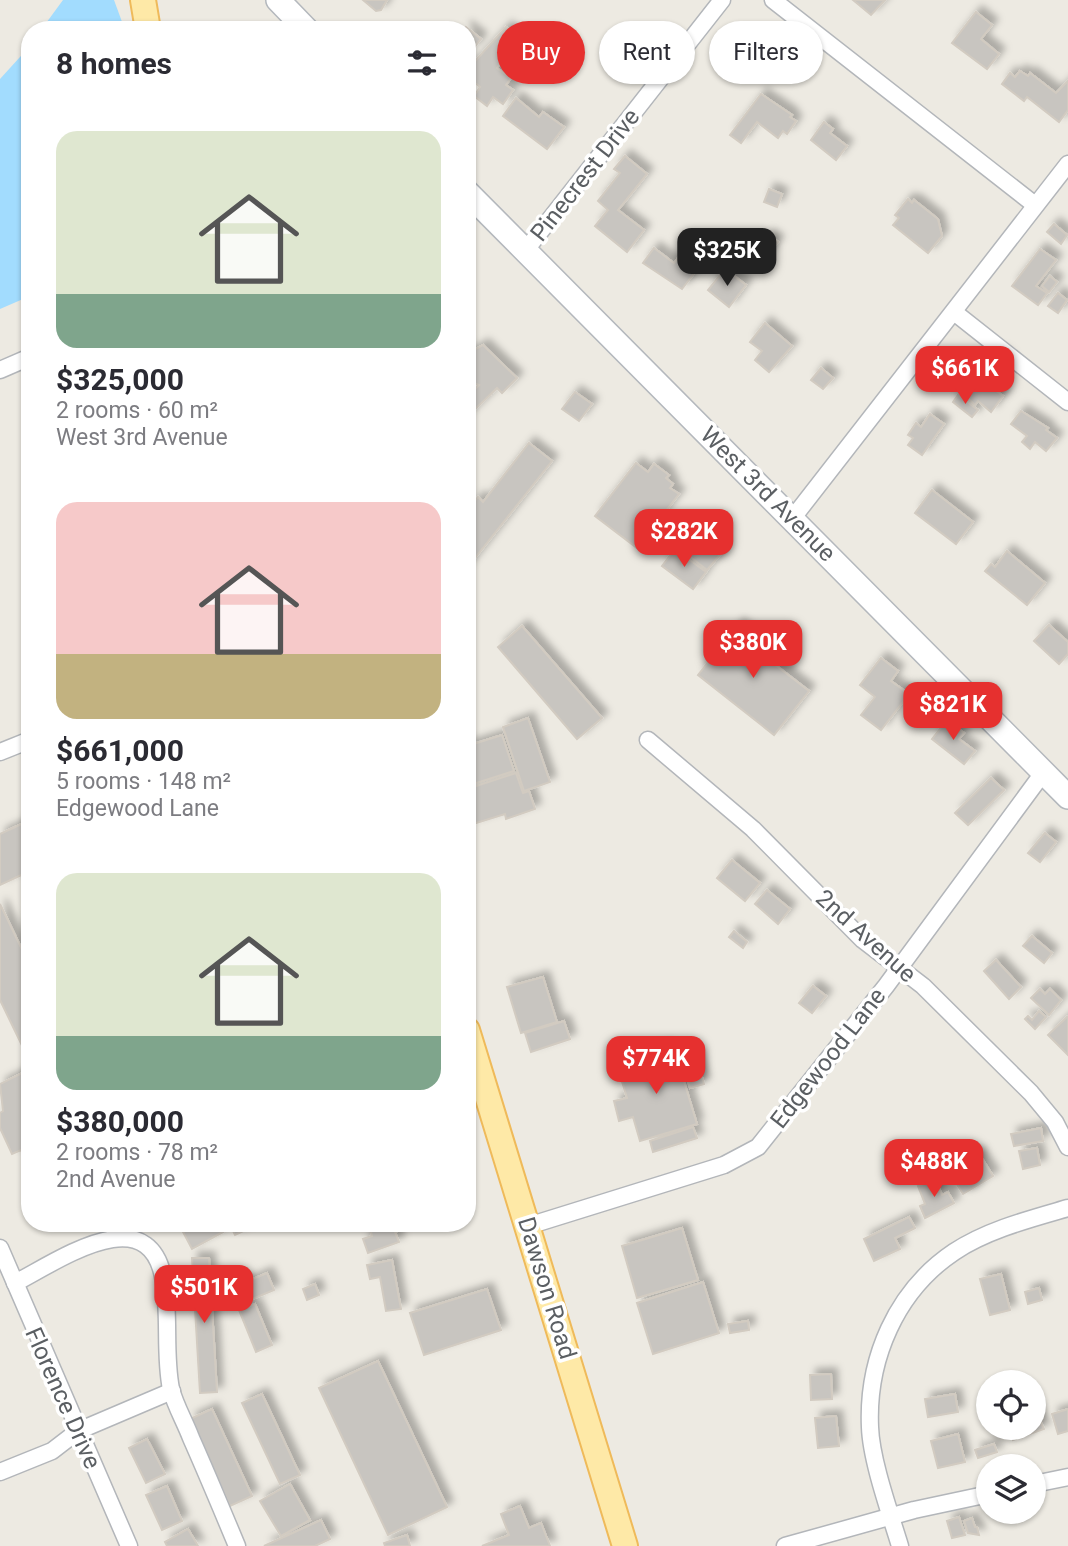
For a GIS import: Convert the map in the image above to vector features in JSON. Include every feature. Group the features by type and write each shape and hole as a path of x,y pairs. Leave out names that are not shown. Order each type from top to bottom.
{"main road":[{"path":"143,0 146,21"},
{"name":"Dawson Road","path":"476,1059 625,1546"}],"street":[{"path":"278,0 298,21"},
{"name":"Pinecrest Drive","path":"526,251 722,0"},
{"path":"773,0 1035,205"},
{"path":"792,519 1068,164"},
{"name":"West 3rd Avenue","path":"476,201 1068,797"},
{"path":"954,312 1068,401"},
{"path":"0,370 21,361"},
{"name":"2nd Avenue","path":"648,740 752,829 863,940 900,967 1022,1083 1055,1122 1068,1147"},
{"path":"0,752 21,744"},
{"name":"Edgewood Lane","path":"528,1226 719,1167 758,1147 900,967 1043,773"},
{"path":"900,1546 870,1430 874,1368 892,1321 925,1277 956,1251 1011,1226 1068,1208"},
{"path":"15,1283 84,1248 108,1239 128,1237 145,1244 157,1257 164,1281 172,1391 237,1546"},
{"name":"Florence Drive","path":"0,1248 129,1546"},
{"path":"0,1472 52,1451 78,1431 172,1391"},
{"path":"1046,1482 1068,1477"},
{"path":"785,1546 976,1497"}],"water":[{"path":"63,0 114,0 122,21 48,21"},
{"path":"21,56 21,300 0,309 0,79"}],"building":[{"path":"363,0 387,0 381,10 376,11"},
{"path":"853,0 885,0 871,15"},
{"path":"976,12 992,25 981,39 999,54 987,69 952,43"},
{"path":"497,37 497,84 507,84 513,90 503,104 493,97 487,106 476,98 480,87 476,84 476,60"},
{"path":"1020,71 1028,76 1030,73 1056,93 1068,81 1068,110 1059,122 1027,97 1024,101 1002,84 1010,73 1015,77"},
{"path":"761,94 792,115 790,117 796,121 787,134 783,131 778,138 757,122 741,143 730,135"},
{"path":"516,98 539,117 543,112 564,127 547,149 503,116"},
{"path":"824,122 833,129 830,133 847,146 836,160 811,140"},
{"path":"625,156 647,174 618,210 644,230 627,252 595,226 608,210 598,201 620,173 614,169"},
{"path":"769,189 782,194 777,207 764,202"},
{"path":"908,199 912,203 914,200 938,219 942,236 928,253 893,225 899,218 895,215"},
{"path":"1054,224 1067,235 1061,244 1047,232"},
{"path":"769,235 778,242 764,258 756,252"},
{"path":"654,248 674,263 678,258 683,262 693,250 705,259 682,289 643,263"},
{"path":"1040,249 1056,260 1036,286 1047,293 1038,305 1012,286"},
{"path":"725,269 746,285 729,307 708,290"},
{"path":"1050,276 1057,282 1049,292 1042,286"},
{"path":"1058,293 1067,300 1058,313 1048,306"},
{"path":"765,323 792,346 769,372 755,360 762,351 750,342"},
{"path":"483,345 517,378 502,393 497,388 476,408 476,388 479,385 476,384 476,349"},
{"path":"958,362 1003,396 991,412 978,401 975,405 947,377"},
{"path":"821,368 833,378 823,389 811,380"},
{"path":"575,392 592,404 579,421 562,409"},
{"path":"958,395 978,410 972,417 953,402"},
{"path":"1021,411 1048,428 1046,430 1057,438 1046,451 1035,442 1030,449 1022,442 1027,436 1011,424"},
{"path":"930,414 944,424 922,455 908,445 913,438 908,435 916,423 921,427"},
{"path":"529,443 552,461 476,557 476,500 478,497 483,502"},
{"path":"636,463 648,472 654,464 669,475 666,478 673,484 670,488 679,494 637,548 595,516"},
{"path":"932,490 973,522 956,544 915,513"},
{"path":"694,525 724,550 707,570 677,546"},
{"path":"675,549 706,572 693,589 662,566"},
{"path":"1007,551 1045,583 1027,605 985,571 991,564 995,567"},
{"path":"738,624 775,652 769,660 809,691 774,735 698,675"},
{"path":"1049,625 1068,642 1068,654 1059,664 1034,641"},
{"path":"522,626 602,718 577,739 498,647"},
{"path":"881,658 898,671 891,681 909,694 881,730 861,715 875,697 860,685"},
{"path":"528,718 550,782 524,791 503,727"},
{"path":"947,720 964,733 959,739 975,751 964,764 932,739"},
{"path":"502,735 514,771 476,783 476,743"},
{"path":"516,773 523,793 529,791 535,809 506,819 505,814 476,823 476,786"},
{"path":"991,778 1004,790 968,825 955,813"},
{"path":"21,824 21,875 0,885 0,834"},
{"path":"1045,833 1056,842 1040,862 1028,853"},
{"path":"732,860 760,883 745,901 717,878"},
{"path":"767,890 790,909 778,924 755,904"},
{"path":"0,904 21,947 21,1043 0,1000"},
{"path":"734,931 747,942 743,948 729,937"},
{"path":"1032,936 1052,953 1044,963 1023,946"},
{"path":"996,960 1021,987 1009,999 984,971"},
{"path":"543,977 557,1022 521,1033 507,987"},
{"path":"813,986 826,996 812,1013 799,1003"},
{"path":"1040,989 1045,994 1050,989 1061,1000 1049,1015 1031,998"},
{"path":"1039,1011 1046,1017 1035,1029 1025,1019 1028,1016 1032,1020"},
{"path":"1068,1018 1068,1055 1048,1035"},
{"path":"564,1021 570,1039 531,1052 525,1033"},
{"path":"666,1047 669,1057 676,1055 697,1124 640,1141 633,1117 619,1121 614,1101 627,1098 619,1072 646,1064 643,1053"},
{"path":"696,1055 704,1084 690,1088 682,1059"},
{"path":"21,1074 21,1150 12,1154 0,1128 0,1113 3,1111 0,1084"},
{"path":"693,1127 697,1138 653,1152 650,1141"},
{"path":"1041,1128 1043,1141 1014,1146 1011,1134"},
{"path":"1037,1148 1040,1165 1023,1169 1019,1151"},
{"path":"978,1152 993,1176 963,1194 948,1170"},
{"path":"935,1179 942,1195 948,1192 954,1203 925,1218 920,1206 925,1204 918,1186"},
{"path":"909,1217 915,1228 895,1238 900,1249 874,1261 864,1239"},
{"path":"682,1228 698,1280 637,1298 622,1246"},
{"path":"183,1232 223,1232 192,1249"},
{"path":"371,1232 395,1232 399,1242 368,1253 363,1239 372,1236"},
{"path":"192,1258 209,1258 217,1392 200,1393"},
{"path":"392,1260 401,1309 386,1311 380,1277 370,1279 367,1265"},
{"path":"267,1273 274,1290 243,1303 236,1286"},
{"path":"1001,1274 1010,1310 990,1315 980,1279"},
{"path":"703,1282 719,1333 653,1354 637,1303"},
{"path":"315,1284 319,1295 307,1300 303,1289"},
{"path":"1039,1288 1042,1300 1028,1304 1025,1292"},
{"path":"487,1289 501,1330 424,1355 410,1313"},
{"path":"255,1304 272,1345 256,1352 239,1310"},
{"path":"748,1321 749,1330 730,1333 728,1324"},
{"path":"378,1361 447,1507 388,1535 319,1388"},
{"path":"831,1374 832,1399 811,1400 810,1375"},
{"path":"262,1394 300,1475 280,1484 242,1403"},
{"path":"955,1394 958,1412 928,1417 925,1399"},
{"path":"212,1409 252,1496 230,1506 190,1419"},
{"path":"1068,1409 1068,1431 1058,1434 1052,1414"},
{"path":"836,1416 839,1446 818,1448 815,1418"},
{"path":"958,1434 965,1462 938,1468 931,1441"},
{"path":"147,1439 165,1474 146,1483 129,1448"},
{"path":"994,1444 997,1452 976,1454 975,1450"},
{"path":"290,1484 310,1520 281,1536 260,1501"},
{"path":"167,1486 182,1521 162,1530 146,1495"},
{"path":"520,1506 529,1528 541,1523 550,1546 482,1546 509,1535 501,1514"},
{"path":"959,1517 965,1535 952,1538 947,1521"},
{"path":"972,1518 979,1535 968,1533 964,1521"},
{"path":"321,1520 330,1539 315,1546 264,1546"},
{"path":"188,1529 198,1546 167,1546 165,1542"},
{"path":"407,1535 410,1546 385,1546 384,1543"}]}
